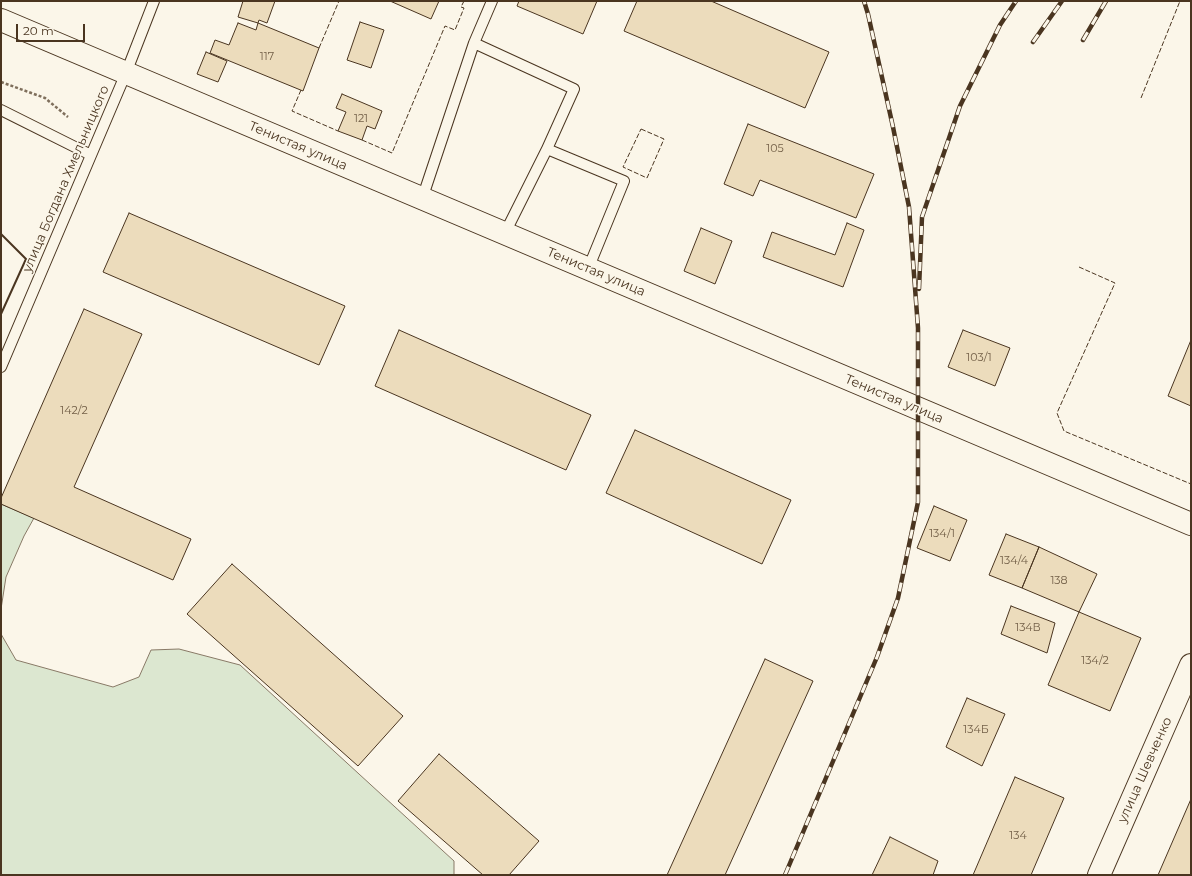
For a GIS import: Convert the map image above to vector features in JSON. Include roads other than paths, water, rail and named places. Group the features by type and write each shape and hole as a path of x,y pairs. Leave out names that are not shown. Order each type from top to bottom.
{"main road":[{"name":"Тенистая улица","path":"1,20 1191,524"},
{"name":"улица Шевченко","path":"1099,875 1191,665"}],"lane":[{"name":"улица Богдана Хмельницкого","path":"1,367 126,73 154,1"},
{"path":"422,199 474,43 492,1"},
{"path":"474,43 574,89 547,149 505,233"},
{"path":"1,110 91,155"},
{"path":"547,149 624,181 588,269"}],"railway":[{"path":"785,875 877,657 898,598 918,502 918,328 909,207 893,127 864,1"},
{"path":"919,289 922,217 960,106 1000,25 1016,1"},
{"path":"1033,42 1062,1"},
{"path":"1083,40 1106,1"}]}
